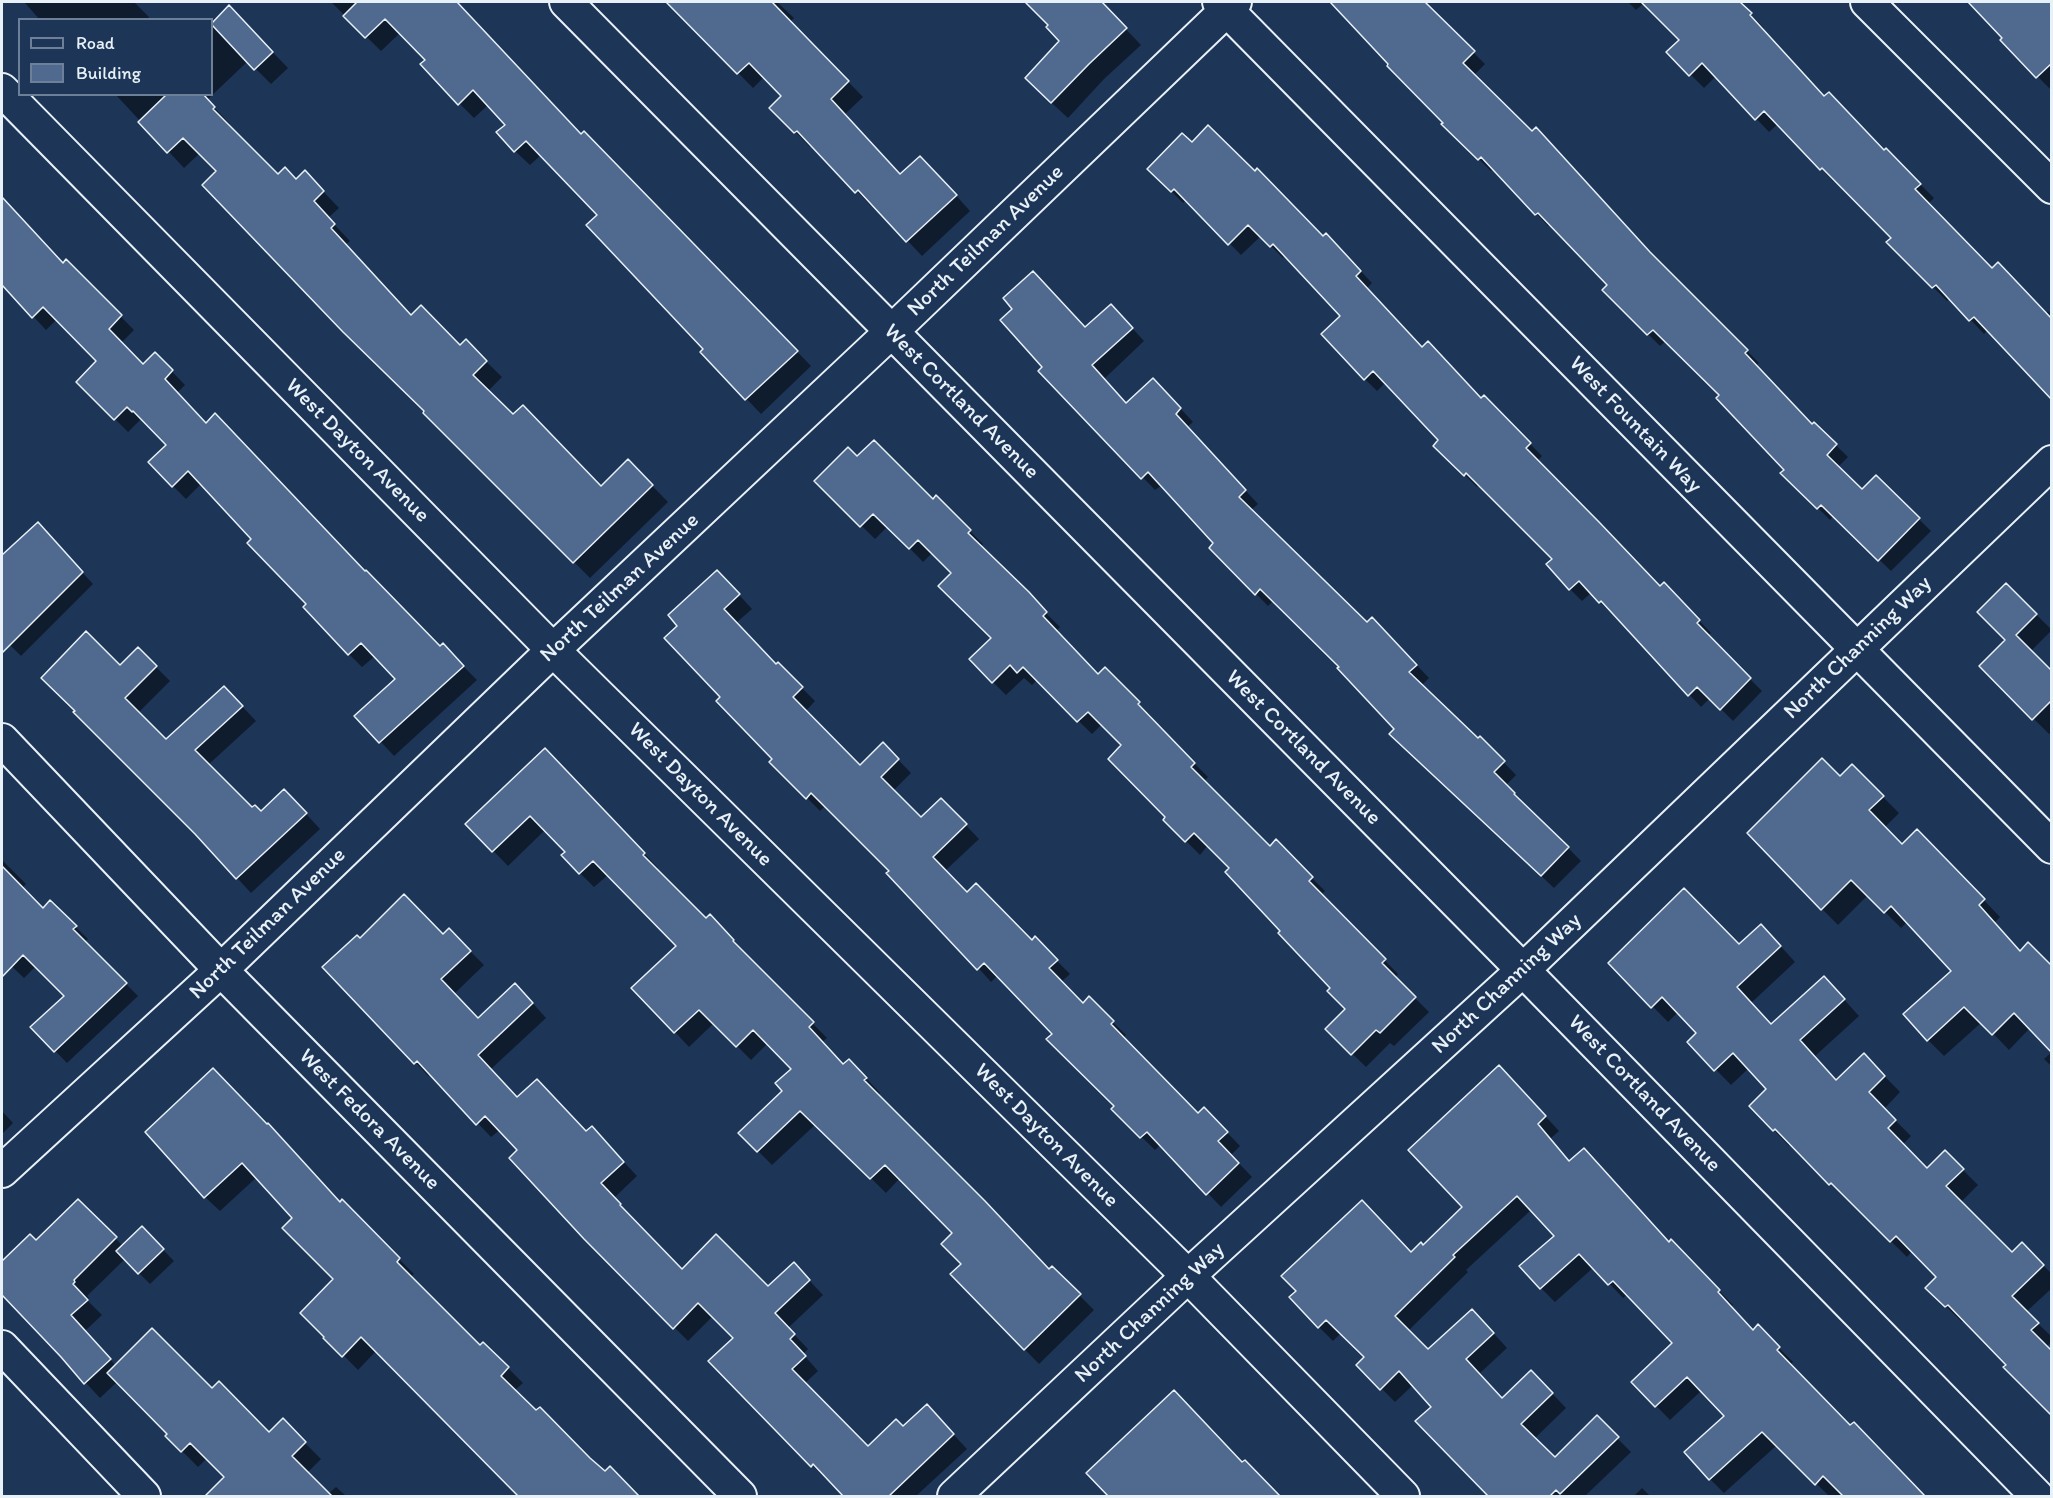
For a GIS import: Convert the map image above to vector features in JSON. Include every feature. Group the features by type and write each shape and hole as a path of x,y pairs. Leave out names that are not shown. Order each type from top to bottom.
{"street":[{"name":"West Cortland Avenue","path":"566,2 1523,970 2037,1497"},
{"path":"1867,2 2052,188"},
{"name":"North Teilman Avenue","path":"2,1171 221,970 553,650 891,332 1227,4"},
{"name":"West Fountain Way","path":"1227,4 1856,650 2052,847"},
{"name":"West Dayton Avenue","path":"2,90 553,650 1188,1276 1403,1497"},
{"name":"North Channing Way","path":"954,1497 1188,1276 1523,970 2052,462"},
{"name":"West Fedora Avenue","path":"2,740 221,970 740,1497"},
{"path":"2,1347 144,1497"}],"building":[{"path":"357,2 457,2 581,134 584,131 798,351 745,400 700,352 703,349 586,225 597,215 526,141 514,152 496,132 505,125 473,90 458,105 420,64 425,60 385,19 365,38 343,16"},
{"path":"666,2 772,2 849,81 831,99 900,174 920,156 957,195 906,242 858,190 855,193 797,131 794,133 769,108 781,96 749,63 737,74"},
{"path":"1025,2 1102,2 1127,28 1051,103 1025,78 1059,41 1046,27 1048,25"},
{"path":"1330,2 1425,2 1475,51 1463,63 1532,131 1536,127 1650,252 1748,350 1745,353 1812,424 1814,422 1837,444 1827,455 1862,489 1876,475 1920,518 1878,561 1821,505 1817,509 1780,473 1784,470 1716,398 1719,395 1653,330 1647,335 1602,290 1607,285 1538,213 1535,215 1481,157 1478,160 1441,124 1443,123 1387,66 1388,64"},
{"path":"1641,2 1740,2 1752,13 1750,15 1824,96 1829,92 1884,150 1886,148 1921,184 1915,189 1992,268 1998,262 2052,319 2052,400 1974,317 1969,321 1936,285 1932,288 1886,242 1891,238 1822,168 1820,170 1764,111 1755,120 1702,63 1689,76 1666,52 1679,40"},
{"path":"1968,2 2052,2 2052,63 2036,78"},
{"path":"229,5 273,52 254,70 213,26 213,22"},
{"path":"165,96 205,96 215,107 213,109 278,174 285,167 296,179 305,170 324,191 314,201 335,224 331,228 411,315 421,305 460,345 466,339 487,361 473,375 513,414 523,405 601,486 628,459 653,485 573,563 343,332 202,185 216,171 183,138 167,153 138,122"},
{"path":"1208,125 1255,171 1257,168 1323,236 1326,233 1361,271 1356,276 1422,347 1428,341 1481,398 1484,395 1531,443 1526,448 1660,586 1664,582 1700,620 1697,623 1751,678 1720,710 1697,687 1688,696 1601,601 1599,603 1579,581 1569,590 1546,564 1552,559 1466,473 1464,476 1433,446 1438,440 1373,371 1364,380 1321,334 1340,316 1273,244 1270,247 1248,225 1228,245 1174,189 1171,192 1147,169 1182,133 1192,142"},
{"path":"2,197 63,263 66,259 122,315 109,329 143,364 155,352 173,370 165,379 206,423 215,413 365,571 440,646 443,643 464,666 379,743 354,716 395,679 361,643 348,655 303,607 306,604 247,543 251,539 188,471 172,487 148,462 166,445 127,407 114,420 76,382 96,361 43,307 32,318 2,285"},
{"path":"1033,271 1085,327 1111,304 1133,328 1092,365 1126,403 1153,378 1181,408 1176,414 1246,490 1239,497 1367,622 1372,617 1417,665 1409,672 1505,761 1494,772 1569,847 1541,876 1389,734 1394,729 1337,668 1339,667 1260,589 1255,595 1209,548 1213,543 1148,472 1141,479 1038,371 1042,367 1000,320 1012,309 1003,298"},
{"path":"874,440 933,499 936,495 971,530 968,533 1029,592 1047,612 1043,616 1098,674 1105,667 1140,702 1138,704 1195,763 1191,767 1270,846 1276,839 1313,877 1309,881 1386,959 1382,963 1416,997 1380,1033 1376,1030 1351,1055 1325,1029 1345,1009 1327,991 1330,988 1225,872 1229,868 1194,833 1185,842 1163,820 1165,817 1108,759 1121,745 1088,712 1077,722 1023,667 1017,673 1010,665 992,683 969,659 991,638 938,586 951,573 918,540 909,549 873,514 860,527 814,481 848,447 857,456"},
{"path":"38,522 83,572 2,653 2,555"},
{"path":"717,570 740,594 724,609 776,664 778,662 803,687 793,697 860,765 883,742 899,759 881,777 921,817 941,798 967,824 933,857 967,892 976,883 1032,940 1035,936 1058,960 1049,968 1083,1003 1089,996 1114,1021 1111,1024 1198,1113 1204,1107 1228,1132 1218,1141 1239,1163 1206,1195 1147,1132 1140,1138 1111,1109 1114,1106 1046,1039 1052,1034 984,963 977,970 886,873 889,871 811,793 806,799 769,762 772,759 716,701 720,697 664,638 677,626 668,615"},
{"path":"2006,583 2037,614 2016,635 2052,671 2052,700 2032,720 1979,666 2005,640 1977,612"},
{"path":"86,631 120,665 138,647 157,666 125,698 166,739 224,686 243,706 195,750 252,807 255,805 261,811 284,789 307,813 236,879 195,834 41,678"},
{"path":"545,748 645,853 643,855 706,918 710,914 733,941 814,1022 809,1027 843,1064 849,1059 867,1078 864,1080 985,1201 1049,1269 1052,1266 1081,1294 1024,1350 950,1274 961,1264 941,1244 952,1233 885,1165 870,1179 800,1111 757,1152 738,1133 782,1091 775,1083 791,1069 753,1030 736,1047 699,1010 674,1033 631,988 676,946 593,861 579,874 561,855 565,852 530,816 492,852 465,824"},
{"path":"1822,758 1840,776 1852,764 1884,796 1869,810 1902,844 1917,829 1985,899 1979,905 2020,951 2028,942 2052,966 2052,1053 2014,1013 1992,1035 1964,1007 1927,1041 1903,1014 1951,971 1891,906 1884,913 1851,880 1821,910 1747,833"},
{"path":"2,866 43,908 50,900 77,926 73,929 127,983 54,1052 30,1027 64,996 23,955 2,977"},
{"path":"1684,888 1739,944 1761,924 1781,946 1737,987 1771,1024 1824,976 1845,999 1800,1040 1836,1080 1864,1053 1885,1076 1869,1092 1896,1120 1888,1128 1927,1168 1945,1150 1964,1169 1946,1186 2012,1252 2022,1242 2044,1265 2012,1296 2039,1323 2031,1330 2052,1351 2052,1416 2003,1367 2006,1365 1948,1305 1945,1307 1925,1288 1936,1277 1896,1236 1890,1242 1749,1106 1766,1089 1733,1053 1714,1071 1687,1042 1696,1033 1662,997 1651,1008 1608,963"},
{"path":"404,894 443,934 449,928 471,951 441,979 478,1018 515,983 533,1003 478,1055 517,1097 537,1079 586,1131 592,1126 624,1162 601,1183 682,1269 716,1234 768,1286 794,1262 810,1280 775,1313 795,1334 790,1339 806,1356 792,1369 868,1446 896,1419 903,1426 927,1404 954,1434 888,1497 844,1497 813,1464 811,1467 708,1361 733,1338 698,1303 673,1329 584,1239 509,1158 517,1150 485,1116 476,1125 417,1061 414,1064 322,967 357,935 360,938"},
{"path":"1499,1065 1546,1116 1538,1124 1569,1161 1584,1148 1669,1242 1671,1239 1720,1290 1718,1292 1753,1330 1758,1324 1780,1347 1777,1350 1850,1425 1854,1422 1926,1497 1844,1497 1823,1476 1815,1485 1762,1432 1709,1480 1684,1452 1724,1416 1687,1377 1655,1407 1631,1382 1672,1343 1613,1281 1608,1285 1579,1254 1540,1289 1519,1266 1554,1236 1517,1196 1453,1255 1455,1257 1395,1316 1428,1349 1472,1309 1494,1333 1466,1359 1502,1398 1531,1370 1553,1393 1521,1424 1555,1457 1597,1415 1619,1437 1560,1494 1556,1490 1549,1497 1489,1497 1415,1421 1431,1407 1399,1371 1380,1390 1356,1365 1364,1357 1326,1320 1318,1328 1289,1297 1296,1291 1281,1276 1362,1200 1411,1252 1421,1242 1423,1245 1462,1207 1408,1150"},
{"path":"213,1068 268,1123 340,1202 342,1199 400,1258 397,1262 480,1345 483,1342 509,1367 501,1376 536,1410 540,1407 605,1471 610,1466 640,1497 519,1497 361,1337 342,1357 323,1338 300,1313 333,1279 282,1228 292,1218 242,1163 204,1198 145,1132"},
{"path":"78,1199 117,1237 74,1280 73,1284 88,1300 71,1315 111,1359 84,1384 2,1295 2,1261 30,1234 36,1240"},
{"path":"142,1226 164,1249 138,1274 116,1251"},
{"path":"152,1328 212,1388 219,1381 269,1432 283,1418 306,1442 292,1456 333,1497 204,1497 224,1477 190,1443 181,1452 165,1436 167,1434 107,1373"},
{"path":"1174,1390 1242,1462 1245,1460 1281,1497 1109,1497 1086,1473"}]}
